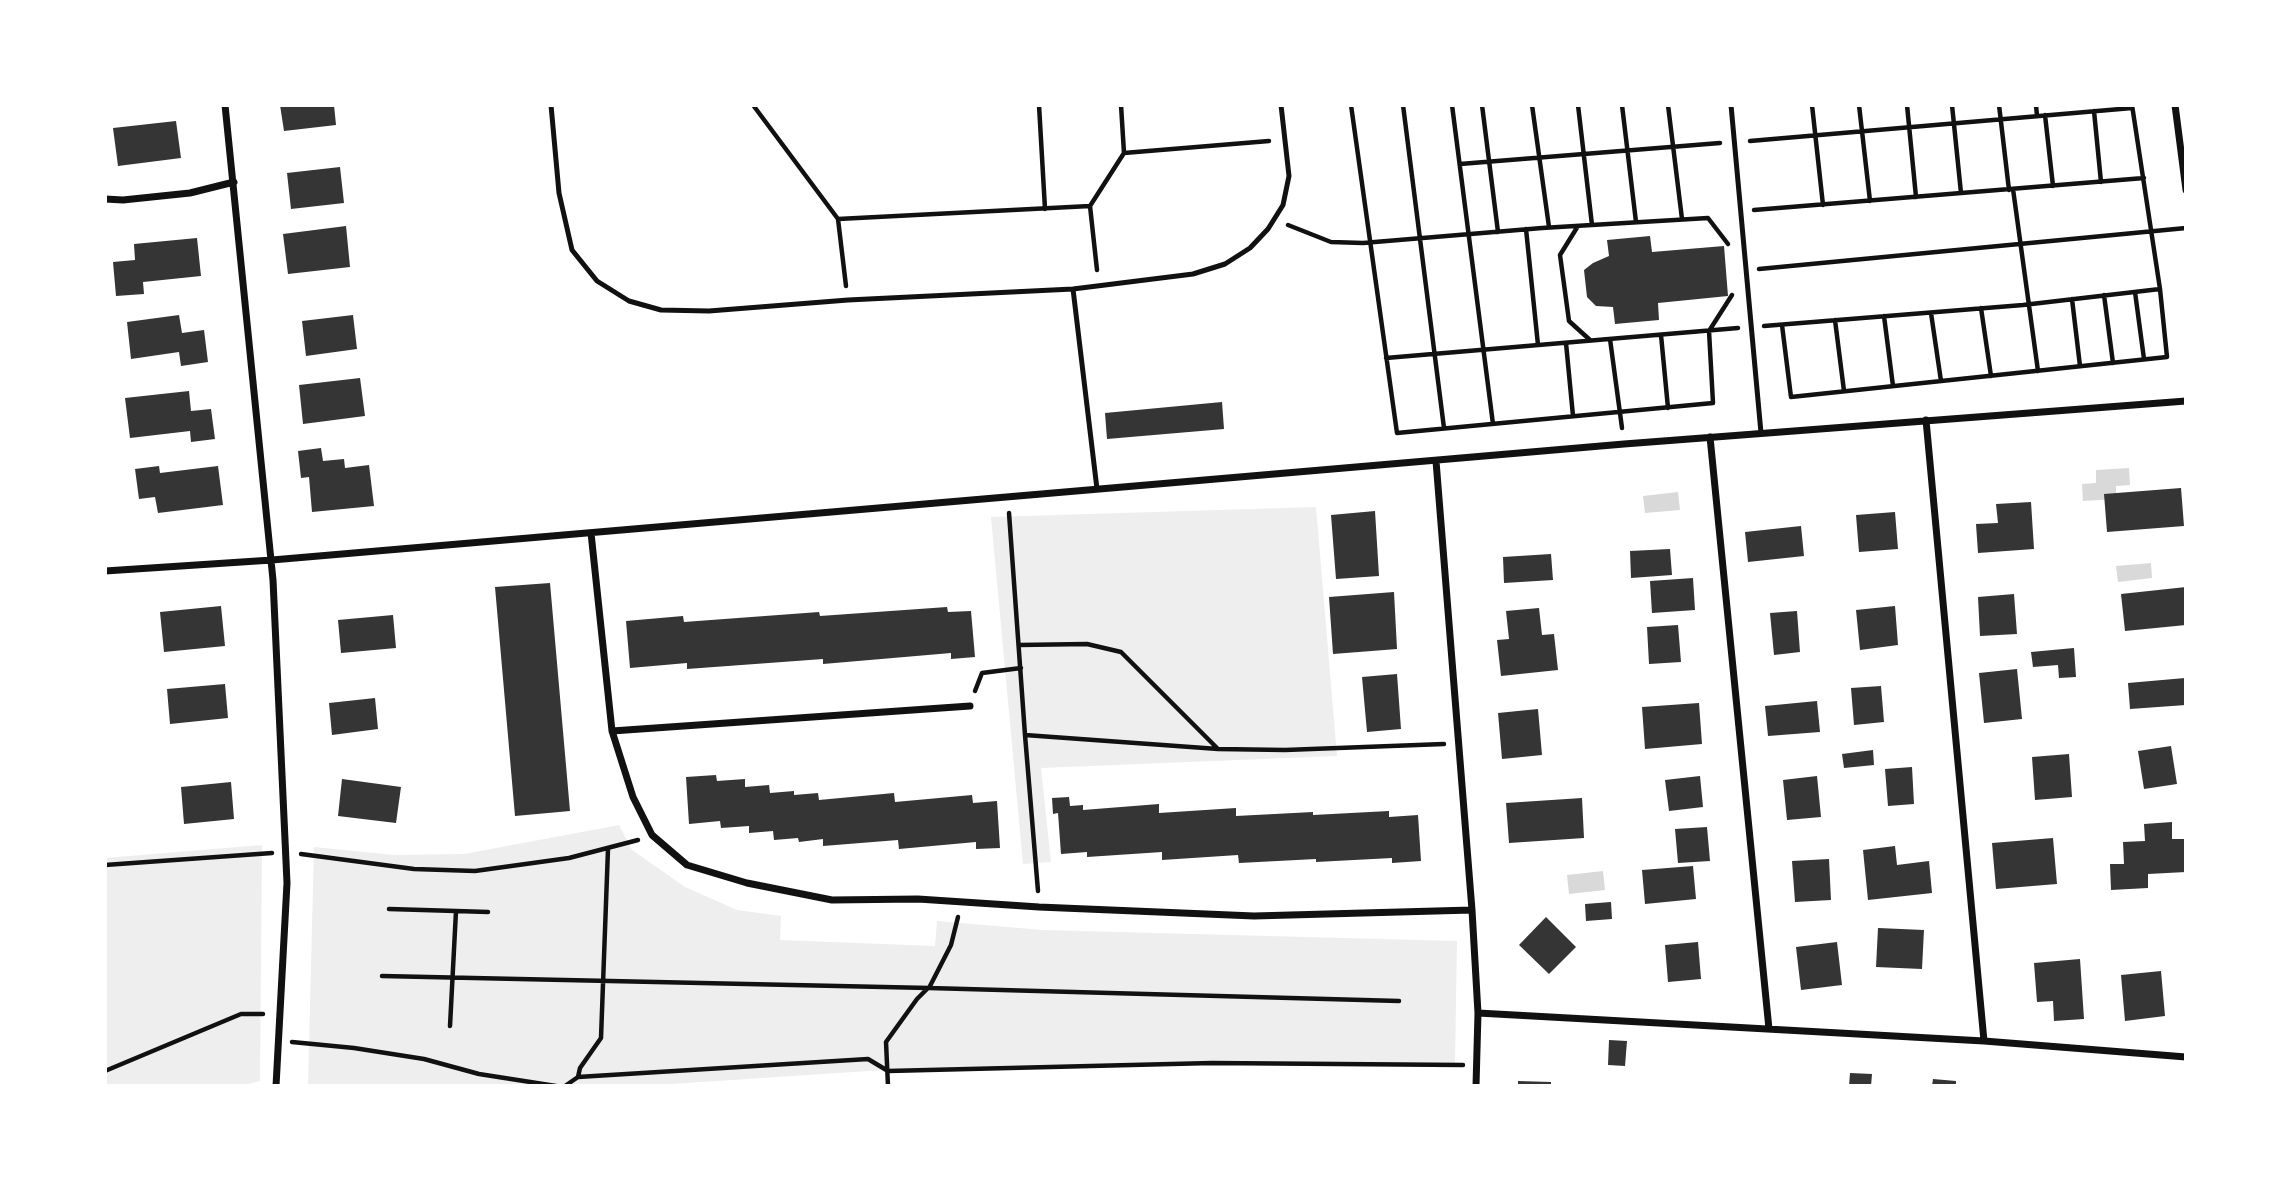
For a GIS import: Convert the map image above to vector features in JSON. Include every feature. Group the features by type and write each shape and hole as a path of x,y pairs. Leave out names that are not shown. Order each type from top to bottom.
{"street":[{"path":"225,105 272,560 287,883 276,1086"},
{"path":"2175,105 2186,190"},
{"path":"105,199 190,194 234,182"},
{"path":"105,571 272,560 1710,437 2186,401"},
{"path":"1926,420 1984,1041"},
{"path":"1710,437 1769,1028"},
{"path":"1436,461 1472,910 1478,1013 1476,1086"},
{"path":"591,533 612,731 633,797 652,835 687,865 747,883 832,900 918,899 1254,916 1472,910"},
{"path":"612,731 970,706"},
{"path":"1478,1013 1984,1041 2186,1057"}],"lane":[{"path":"551,105 559,193 572,250 597,281 629,301 661,310 709,311 848,300 1073,289 1193,274 1225,264 1250,248 1283,205 1289,176 1282,105"},
{"path":"1731,105 1762,433"},
{"path":"1073,289 1097,489"}],"path":[{"path":"753,105 838,219 848,300"},
{"path":"1039,105 1045,209"},
{"path":"1099,285 1090,206 1124,153 1121,105"},
{"path":"1351,105 1396,433 1713,404 1709,331 1747,270"},
{"path":"1404,105 1444,428"},
{"path":"1452,105 1493,424"},
{"path":"1482,105 1498,232"},
{"path":"1532,105 1549,228"},
{"path":"1578,105 1591,225"},
{"path":"1622,105 1636,222"},
{"path":"1668,105 1682,219"},
{"path":"1812,105 1823,205"},
{"path":"1860,105 1870,201"},
{"path":"1907,105 1916,197"},
{"path":"1952,105 1961,193"},
{"path":"1999,105 2038,371"},
{"path":"2036,105 2037,116"},
{"path":"1460,164 2132,106 2160,289 2167,357 1791,397 1783,325"},
{"path":"2094,111 2101,182"},
{"path":"2045,115 2053,186"},
{"path":"1124,153 1284,140"},
{"path":"1742,211 2144,178"},
{"path":"838,219 1090,206"},
{"path":"1275,218 1331,242 1370,243 1526,229 1708,218 1747,270"},
{"path":"1578,226 1560,255 1569,321 1591,341"},
{"path":"1747,270 2186,228"},
{"path":"1526,229 1538,345"},
{"path":"1386,358 1931,313 2160,289"},
{"path":"2136,292 2144,359"},
{"path":"2104,295 2113,363"},
{"path":"2072,299 2080,366"},
{"path":"1982,308 1991,376"},
{"path":"1931,313 1941,381"},
{"path":"1884,316 1893,386"},
{"path":"1835,320 1844,391"},
{"path":"1661,335 1668,408"},
{"path":"1611,339 1621,412"},
{"path":"1566,343 1573,416"},
{"path":"1008,497 1039,907"},
{"path":"1019,646 1087,644 1121,652 1218,749"},
{"path":"970,706 982,673 1021,668"},
{"path":"1025,735 1218,749 1285,750 1459,744"},
{"path":"105,865 286,852 414,869 475,871 569,858 652,835"},
{"path":"578,1077 580,1068 601,1038 608,849"},
{"path":"888,1086 886,1042 917,999 929,988 951,945 961,903"},
{"path":"389,909 488,912"},
{"path":"450,1026 456,911"},
{"path":"382,976 1399,1001"},
{"path":"105,1071 241,1014 278,1014"},
{"path":"278,1041 412,1057 479,1074 556,1086"},
{"path":"565,1086 578,1077 868,1059 888,1071 1212,1063 1477,1065"}],"shaded area":[{"path":"2129,468 2130,485 2116,486 2116,499 2083,501 2082,484 2096,483 2096,470"},
{"path":"1678,492 1680,510 1645,513 1643,496"},
{"path":"1316,507 1337,756 1041,768 1051,862 1023,864 991,517"},
{"path":"2151,563 2152,578 2118,582 2116,566"},
{"path":"619,825 632,850 685,887 737,910 781,916 780,940 935,946 937,921 1043,930 1457,941 1455,1064 1210,1062 899,1069 641,1086 308,1086 314,847 394,855 464,854"},
{"path":"262,845 260,1081 239,1086 105,1086 105,858"},
{"path":"1603,871 1605,890 1569,894 1567,875"}],"building":[{"path":"280,105 334,105 336,125 284,131"},
{"path":"176,121 181,158 118,166 113,128"},
{"path":"340,167 344,203 291,209 287,173"},
{"path":"346,226 350,267 288,274 283,234"},
{"path":"1650,236 1652,252 1724,246 1728,296 1658,303 1659,320 1615,324 1613,307 1596,306 1587,297 1584,270 1609,256 1607,240"},
{"path":"197,238 201,276 143,282 144,294 116,296 113,262 135,260 134,244"},
{"path":"179,315 182,333 204,330 208,362 181,366 179,352 131,359 127,322"},
{"path":"353,315 357,349 306,356 302,321"},
{"path":"360,378 365,416 303,424 299,385"},
{"path":"189,391 191,411 211,409 215,439 191,442 190,431 130,438 125,398"},
{"path":"1222,402 1224,429 1107,439 1105,413"},
{"path":"321,448 323,461 344,459 345,468 369,465 374,506 312,512 309,477 301,478 298,451"},
{"path":"159,466 160,473 218,466 223,505 158,513 155,497 139,499 135,469"},
{"path":"2181,488 2184,526 2107,532 2104,494"},
{"path":"2031,502 2034,549 1978,553 1976,524 1998,523 1996,504"},
{"path":"1375,511 1379,576 1336,579 1331,515"},
{"path":"1895,512 1898,549 1859,552 1856,515"},
{"path":"1801,526 1804,556 1748,562 1745,532"},
{"path":"1670,549 1672,575 1631,578 1630,551"},
{"path":"1551,554 1553,580 1504,583 1503,557"},
{"path":"1693,578 1695,610 1652,613 1650,581"},
{"path":"550,583 570,811 515,816 495,587"},
{"path":"2186,587 2186,625 2125,631 2121,594"},
{"path":"1394,592 1397,649 1333,654 1329,597"},
{"path":"2014,594 2017,634 1980,636 1978,597"},
{"path":"221,606 225,646 164,652 160,612"},
{"path":"1895,606 1898,645 1860,650 1856,610"},
{"path":"947,607 948,612 971,611 975,657 951,659 951,653 823,664 823,659 687,669 687,663 630,668 626,621 683,616 684,622 819,612 820,616"},
{"path":"1539,608 1542,635 1554,634 1558,670 1501,676 1497,640 1509,639 1506,611"},
{"path":"1797,611 1800,652 1774,655 1770,613"},
{"path":"393,615 396,648 341,653 338,620"},
{"path":"1678,625 1681,662 1649,664 1647,627"},
{"path":"2074,648 2076,677 2059,678 2058,665 2033,667 2031,652"},
{"path":"2017,669 2022,719 1984,723 1979,673"},
{"path":"1397,674 1401,729 1367,732 1362,677"},
{"path":"2185,678 2186,705 2130,709 2128,683"},
{"path":"225,684 228,718 170,724 167,689"},
{"path":"1881,686 1884,722 1854,725 1851,688"},
{"path":"375,698 378,729 332,735 329,703"},
{"path":"1817,701 1820,732 1768,736 1765,706"},
{"path":"1699,703 1702,744 1645,749 1642,707"},
{"path":"1538,709 1542,755 1502,759 1498,713"},
{"path":"2171,746 2177,784 2144,789 2138,751"},
{"path":"1873,750 1874,765 1844,768 1842,754"},
{"path":"2069,754 2072,797 2035,800 2032,757"},
{"path":"1912,767 1914,804 1888,806 1885,769"},
{"path":"716,775 717,781 745,779 745,787 769,785 770,793 818,793 819,800 894,793 895,802 972,795 973,803 997,801 1000,848 976,849 976,842 899,849 898,840 823,846 823,839 799,842 798,838 774,840 773,831 749,833 749,826 721,828 720,821 689,824 686,777"},
{"path":"1700,776 1703,807 1669,811 1665,780"},
{"path":"1817,776 1821,817 1787,820 1783,780"},
{"path":"342,779 401,787 396,823 338,816"},
{"path":"231,782 234,819 184,824 181,787"},
{"path":"1069,797 1070,806 1083,805 1083,810 1159,804 1159,813 1236,808 1236,816 1389,811 1389,817 1418,815 1421,861 1392,863 1392,858 1239,863 1238,855 1162,860 1162,852 1087,857 1087,852 1061,854 1058,813 1053,814 1052,798"},
{"path":"1582,798 1584,838 1509,843 1506,803"},
{"path":"2172,822 2172,839 2186,839 2186,872 2148,874 2148,888 2111,890 2110,864 2124,864 2123,842 2145,841 2144,824"},
{"path":"1707,827 1710,861 1678,863 1675,829"},
{"path":"2053,838 2057,884 1996,889 1992,843"},
{"path":"1895,846 1897,865 1929,861 1932,893 1868,900 1863,850"},
{"path":"1829,859 1831,900 1795,902 1792,861"},
{"path":"1693,866 1696,899 1645,904 1642,870"},
{"path":"1611,902 1612,919 1586,921 1585,904"},
{"path":"1546,917 1576,947 1549,974 1519,945"},
{"path":"1878,928 1924,930 1922,969 1876,967"},
{"path":"1698,942 1701,979 1668,982 1665,945"},
{"path":"1837,942 1842,985 1801,990 1796,947"},
{"path":"2080,959 2084,1019 2054,1021 2053,1001 2037,1002 2034,963"},
{"path":"2161,971 2165,1016 2125,1021 2121,975"},
{"path":"1609,1040 1627,1041 1625,1066 1608,1065"},
{"path":"1850,1073 1872,1074 1871,1086 1849,1086"},
{"path":"1933,1079 1956,1081 1956,1086 1932,1086"},
{"path":"1518,1081 1551,1082 1551,1086 1518,1086"}]}
